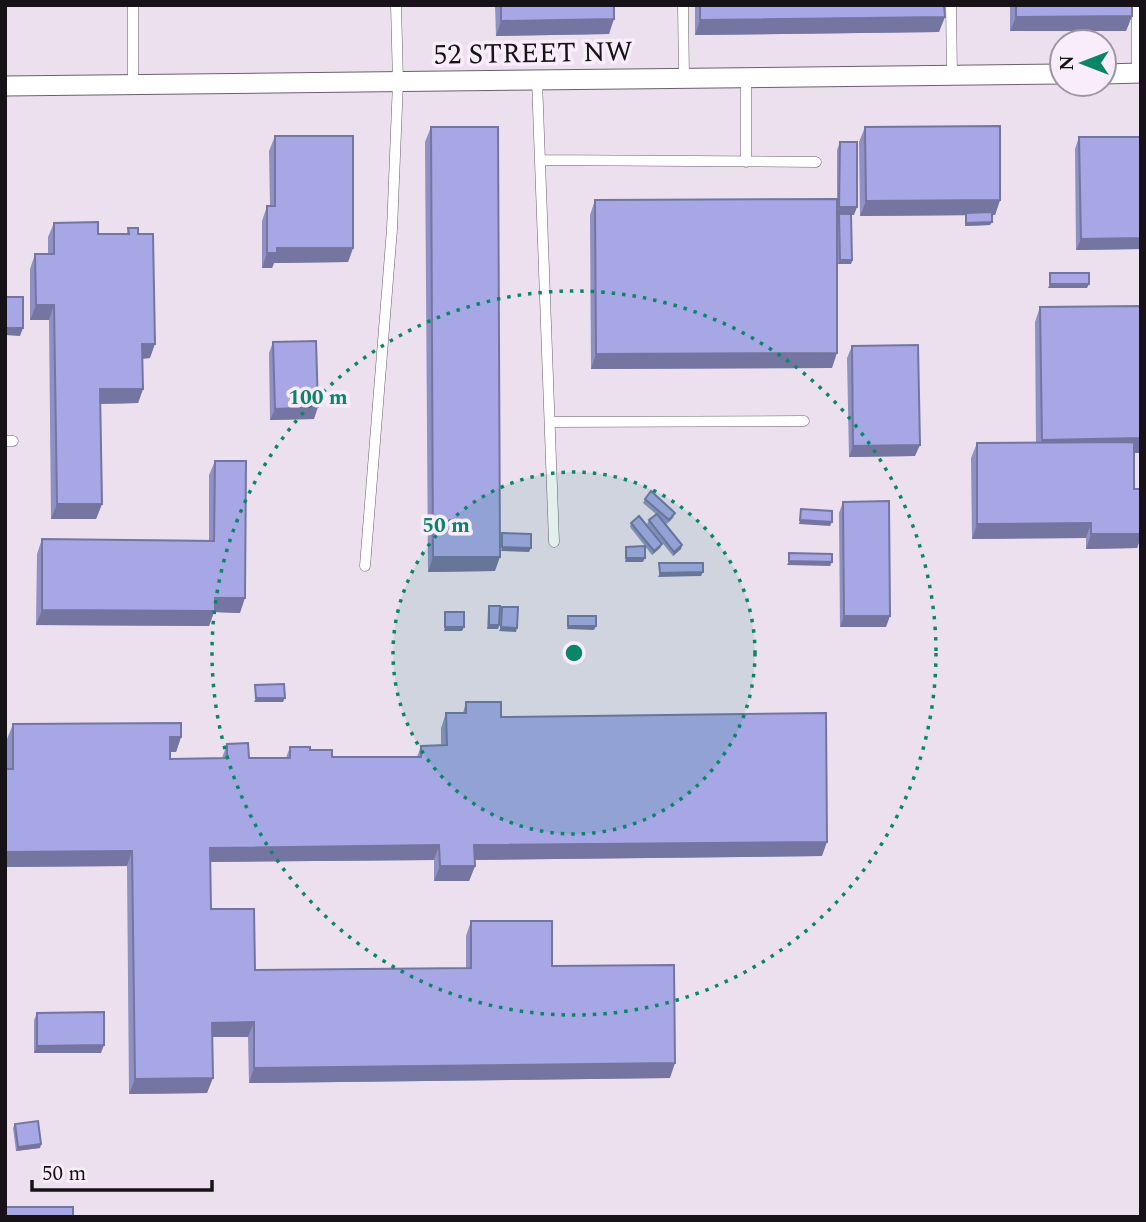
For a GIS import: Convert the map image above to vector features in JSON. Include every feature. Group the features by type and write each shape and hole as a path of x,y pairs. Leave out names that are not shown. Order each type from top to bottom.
{"street":[{"path":"1118,74 1139,73"},
{"name":"52 STREET NW","path":"5,86 1048,74"}],"lane":[{"path":"133,5 133,85"},
{"path":"365,566 391,229 398,82 397,5"},
{"path":"683,5 684,79"},
{"path":"951,5 952,76"},
{"path":"1137,5 1139,73"},
{"path":"746,77 746,162"},
{"path":"537,80 554,542"},
{"path":"540,160 816,162"},
{"path":"550,422 804,421"}],"building":[{"path":"501,5 614,5 614,19 501,21"},
{"path":"700,5 944,5 945,17 700,20"},
{"path":"1016,5 1132,5 1132,16 1016,17"},
{"path":"1000,126 1000,200 866,201 865,127"},
{"path":"431,127 498,127 500,557 433,557"},
{"path":"275,136 353,136 353,248 277,248 277,253 267,253 267,206 275,206"},
{"path":"1079,137 1141,137 1141,238 1081,239"},
{"path":"840,142 857,142 857,207 839,207"},
{"path":"837,199 837,353 596,354 595,200"},
{"path":"992,212 992,222 966,223 966,213"},
{"path":"839,214 851,214 852,260 840,260"},
{"path":"98,222 98,234 129,234 128,228 138,228 138,234 153,234 155,344 142,344 143,389 100,389 102,504 57,504 54,305 36,305 35,254 54,254 54,223"},
{"path":"1050,273 1089,273 1089,284 1050,284"},
{"path":"5,297 23,297 23,328 5,328"},
{"path":"1141,306 1141,438 1042,440 1040,307"},
{"path":"316,341 318,407 275,409 273,342"},
{"path":"918,345 920,445 853,446 852,346"},
{"path":"1134,442 1134,489 1141,489 1141,534 1091,534 1091,523 977,524 977,443"},
{"path":"215,461 246,461 245,598 215,598 215,611 42,610 42,539 214,541"},
{"path":"651,491 675,513 669,520 645,499"},
{"path":"889,501 890,616 844,616 843,502"},
{"path":"801,509 832,511 832,522 800,520"},
{"path":"657,514 682,545 674,552 649,520"},
{"path":"639,516 662,544 654,551 631,523"},
{"path":"502,533 531,534 531,548 502,547"},
{"path":"645,546 645,558 626,558 626,547"},
{"path":"789,553 832,554 832,562 789,561"},
{"path":"659,563 703,563 703,572 660,573"},
{"path":"489,606 500,606 499,625 489,625"},
{"path":"502,607 518,607 517,628 501,627"},
{"path":"445,612 464,612 464,627 445,627"},
{"path":"568,616 596,616 596,626 568,626"},
{"path":"284,684 285,698 256,698 255,685"},
{"path":"466,702 501,702 501,717 826,713 827,842 474,845 475,866 440,866 439,845 210,848 211,909 254,909 255,970 471,968 471,921 552,921 552,966 674,965 675,1063 254,1068 254,1022 212,1023 213,1078 135,1079 132,851 5,852 5,769 13,769 13,724 181,723 181,737 170,737 170,759 227,758 227,744 248,743 249,758 290,758 290,747 332,750 332,757 421,757 421,746 447,745 446,713 466,713"},
{"path":"104,1012 104,1045 37,1046 37,1013"},
{"path":"38,1121 41,1144 18,1147 15,1124"},
{"path":"5,1186 6,1207 73,1207 73,1217 5,1217"}]}
